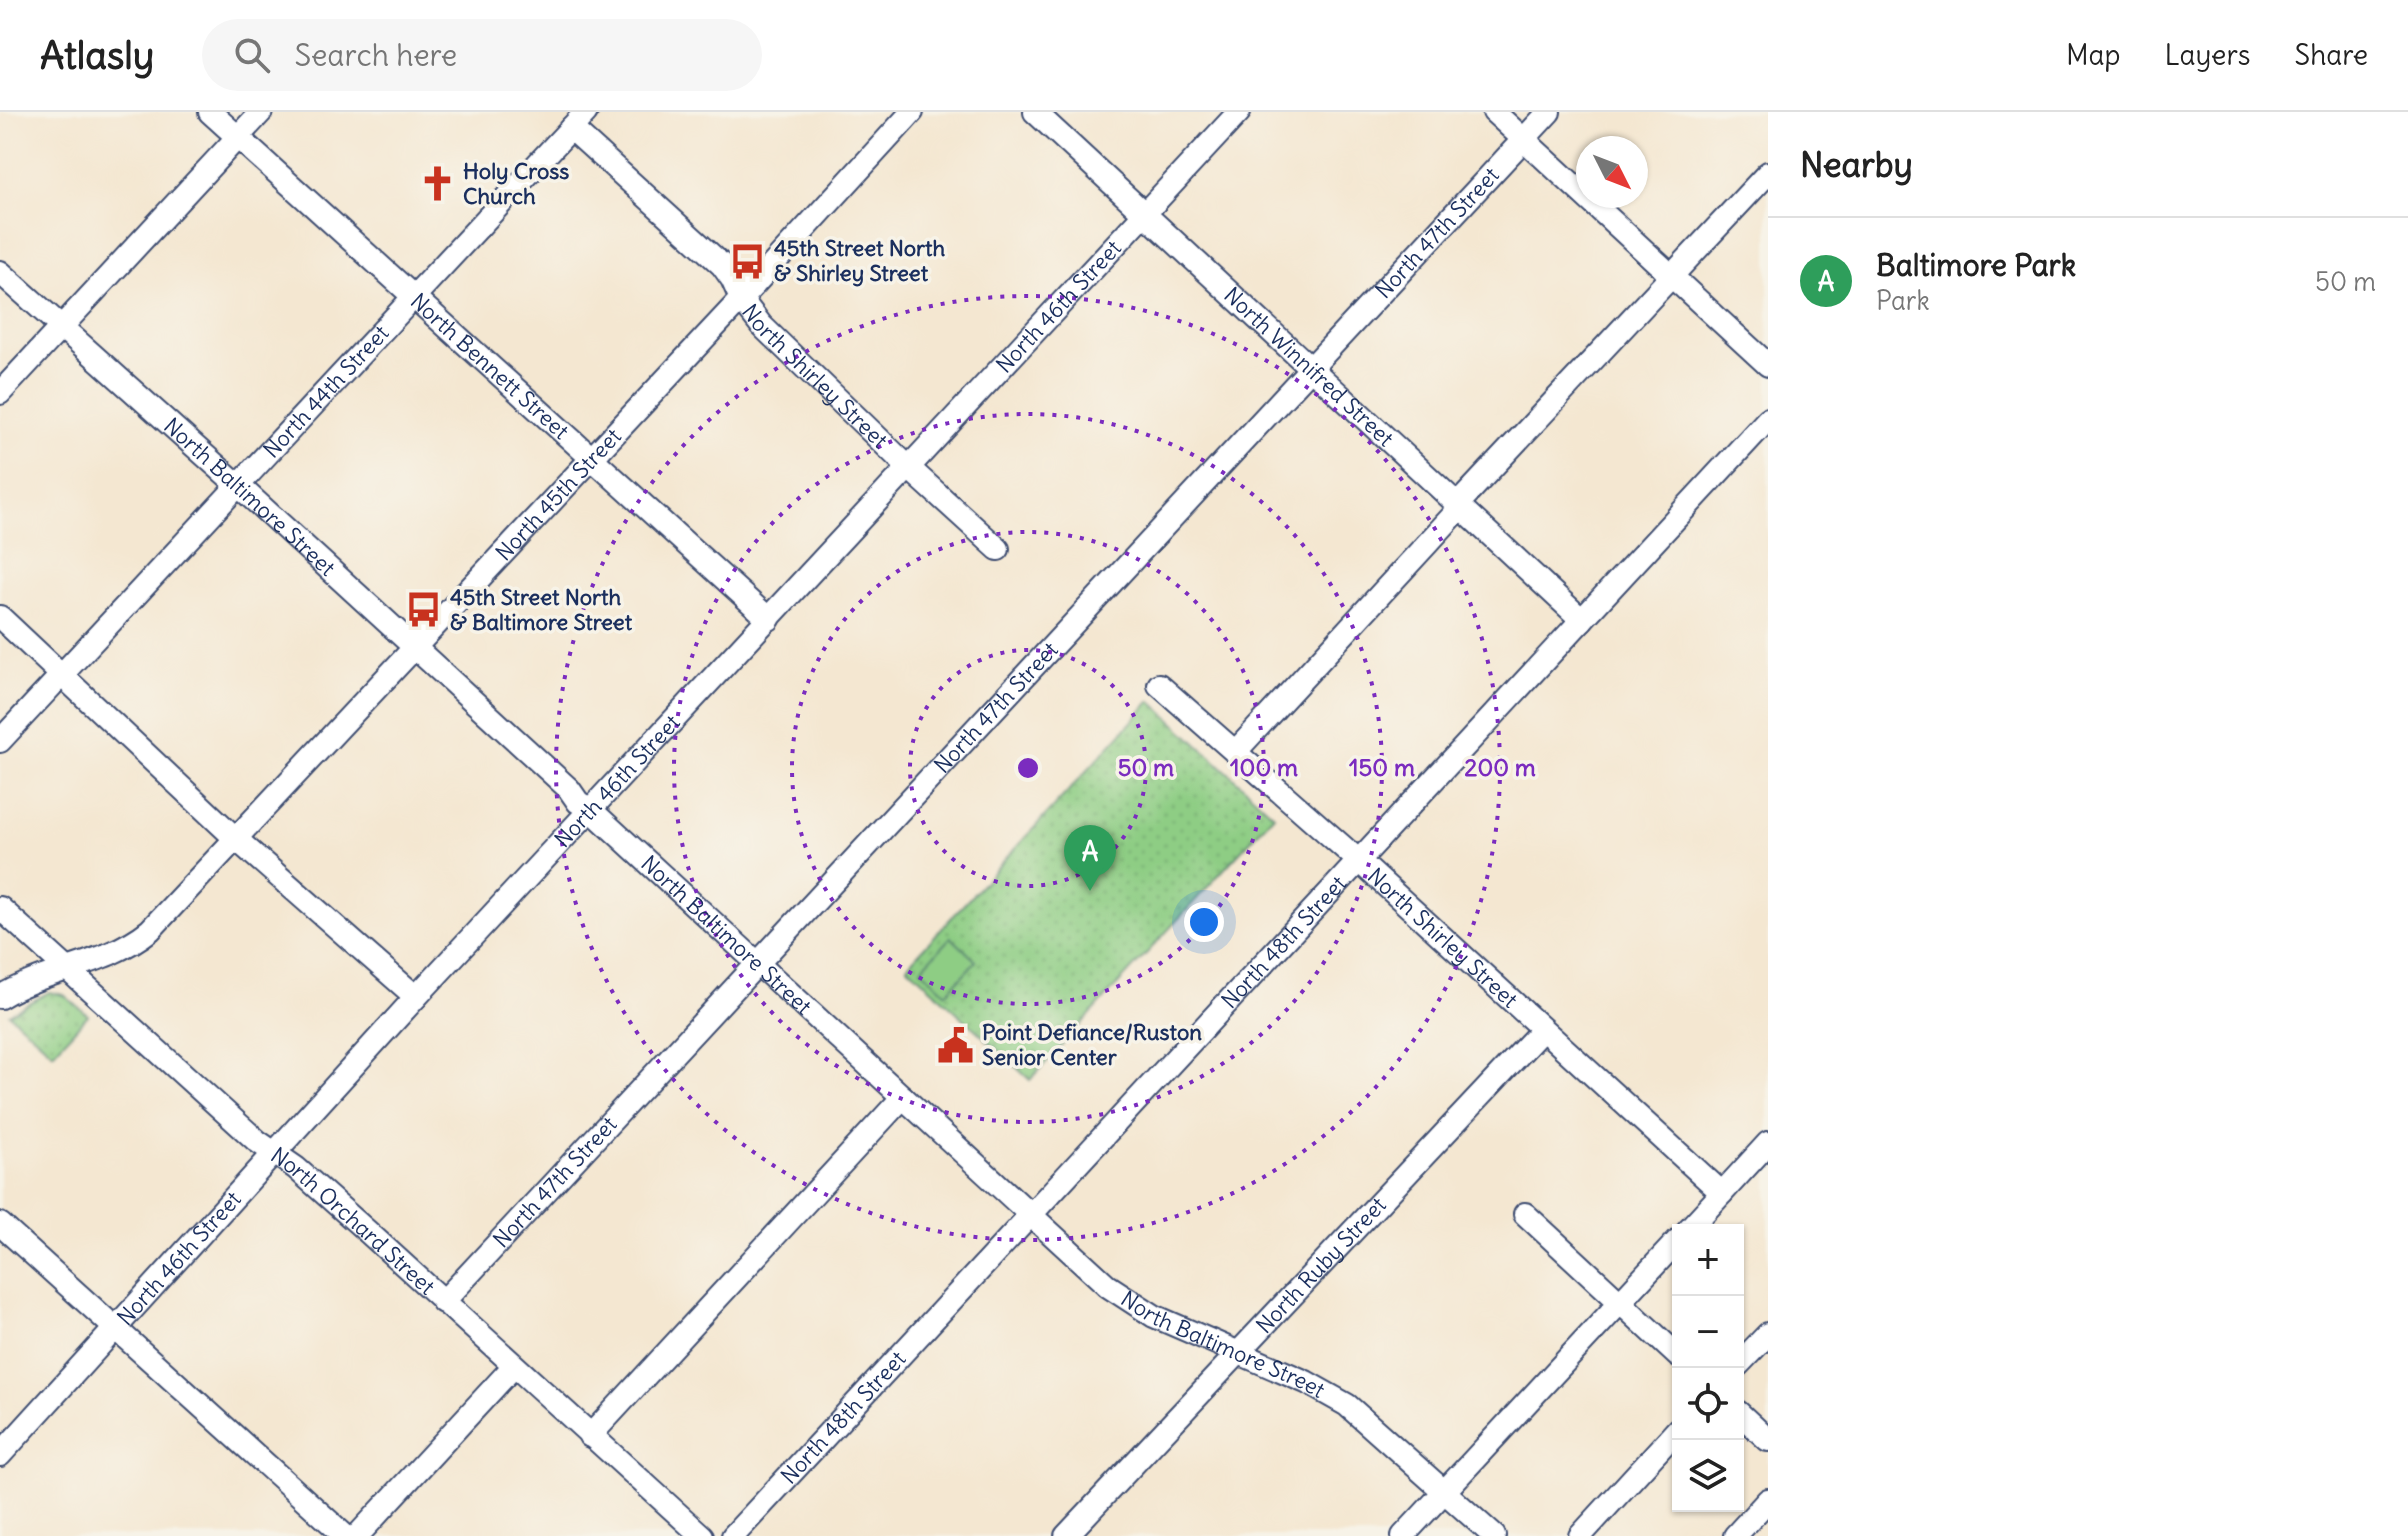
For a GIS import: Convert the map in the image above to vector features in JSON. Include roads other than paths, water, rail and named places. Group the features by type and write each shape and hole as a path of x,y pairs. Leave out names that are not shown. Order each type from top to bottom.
{"street":[{"name":"North Bennett Street","path":"210,112 769,619"},
{"path":"0,393 261,112"},
{"name":"North 45th Street","path":"0,997 33,980 114,954 139,939 741,299 912,112"},
{"name":"North Winnifred Street","path":"1035,112 1582,620"},
{"name":"North 46th Street","path":"0,1455 416,997 1239,112"},
{"path":"1494,112 1768,365"},
{"name":"North 47th Street","path":"443,1302 1549,112"},
{"name":"North Shirley Street","path":"579,120 722,265 741,299 761,325 998,549"},
{"name":"North 44th Street","path":"0,741 579,120"},
{"path":"1236,751 1458,506 1768,173"},
{"name":"North Baltimore Street","path":"0,272 414,646 569,789 578,802 591,810 1102,1280 1139,1308 1306,1382 1347,1405 1494,1536"},
{"name":"North 48th Street","path":"733,1536 1768,419"},
{"path":"0,617 235,838 416,997"},
{"name":"North Shirley Street","path":"1159,685 1359,861 1722,1193"},
{"name":"North Orchard Street","path":"0,908 274,1154 296,1168 702,1536"},
{"name":"North Ruby Street","path":"1066,1536 1542,1030"},
{"path":"590,1436 903,1097"},
{"path":"1694,1224 1768,1143"},
{"path":"1525,1214 1672,1350"},
{"path":"0,1224 345,1536"},
{"path":"1403,1536 1672,1246"},
{"path":"1744,1359 1768,1334"},
{"path":"357,1536 513,1367"},
{"path":"1744,1418 1768,1440"},
{"path":"1580,1536 1672,1436"},
{"path":"1735,1536 1768,1500"}],"place":[{"name":"Holy Cross Church","path":"437,184"},
{"name":"45th Street North & Shirley Street","path":"748,261"},
{"name":"45th Street North & Baltimore Street","path":"424,610"},
{"name":"Baltimore Park","path":"1090,891"},
{"name":"Point Defiance/Ruston Senior Center","path":"956,1045"}]}
